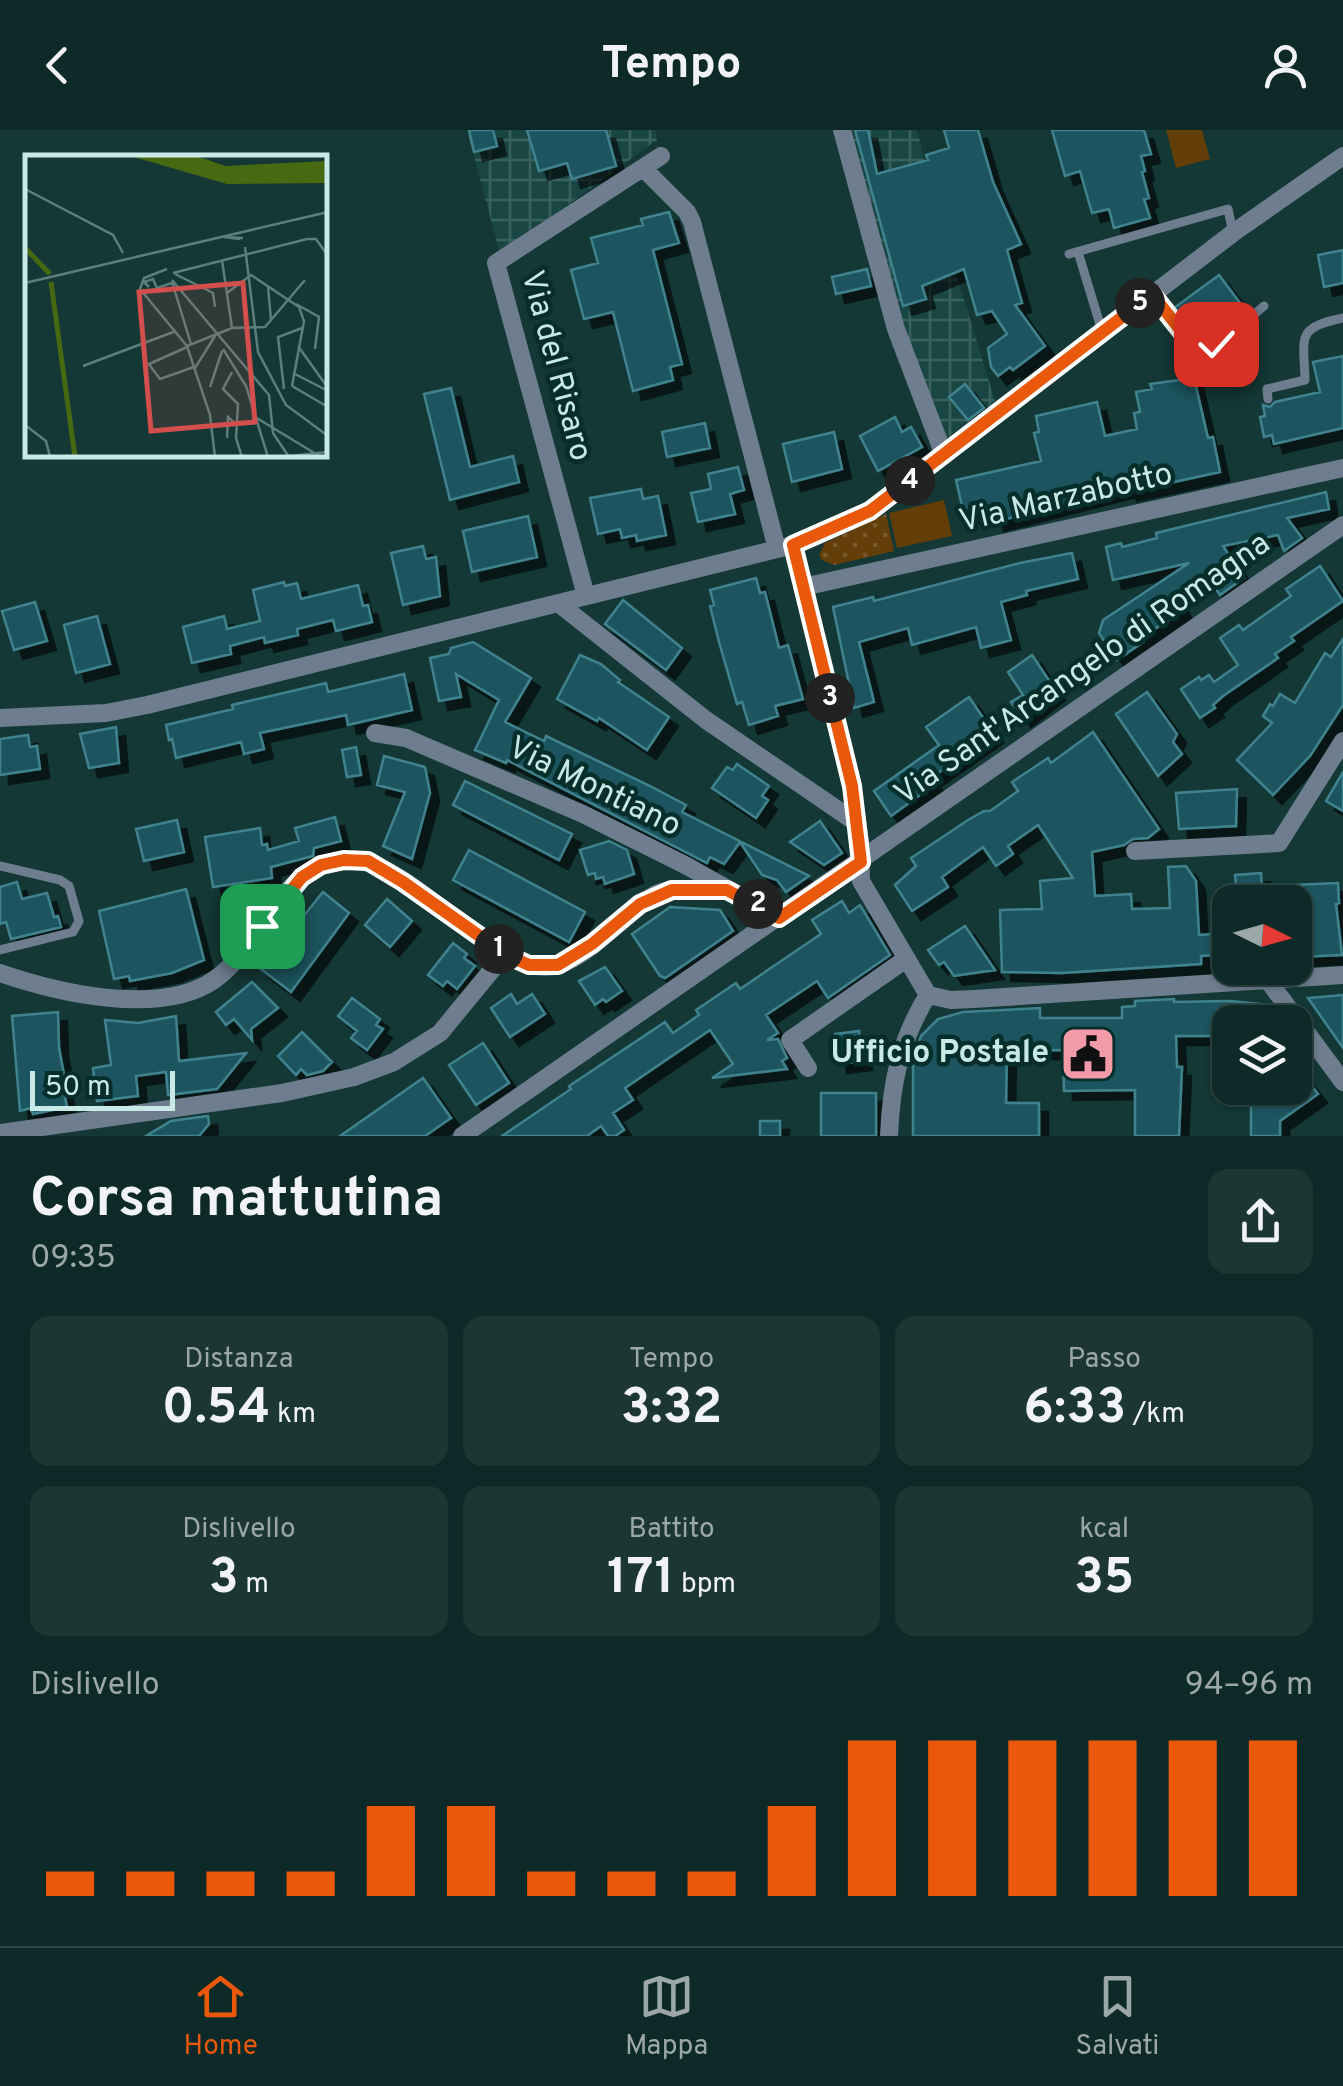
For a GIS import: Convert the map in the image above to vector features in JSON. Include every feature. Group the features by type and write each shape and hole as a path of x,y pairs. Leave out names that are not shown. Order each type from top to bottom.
{"street":[{"path":"842,130 896,330 944,455"},
{"name":"Via del Risaro","path":"586,596 496,262 661,156"},
{"path":"0,718 119,710 328,654 785,547 870,511 1110,320 1343,156"},
{"path":"644,169 687,212 692,222 785,547 802,586 852,786 861,881 928,996 950,1000 1212,984"},
{"name":"Via Marzabotto","path":"802,586 1343,468"},
{"name":"Via Sant'Arcangelo di Romagna","path":"462,1136 1343,525"},
{"path":"558,603 706,720 857,823"},
{"name":"Via Montiano","path":"375,733 406,738 478,766 583,814 779,918"},
{"path":"1135,851 1280,843 1343,742"},
{"path":"0,973 32,984 105,997 149,998 194,991 217,978 236,958 302,877 321,865 344,860 368,861 505,954 529,965 558,965 656,894 672,890 727,890"},
{"path":"0,1133 53,1130 298,1090 367,1072 416,1050 440,1034 505,954"},
{"path":"808,1068 790,1040 906,958"},
{"path":"1312,977 1343,975"},
{"path":"1271,985 1343,1082"},
{"path":"890,1136 892,1094 901,1047 928,996"}],"lane":[{"path":"1110,320 1074,253 1228,210 1234,232"},
{"path":"1152,294 1193,346 1204,348 1216,344 1264,306"},
{"path":"1268,399 1268,390 1305,380 1304,341 1308,330 1316,324 1343,318"},
{"path":"0,866 60,880 70,886 79,921 73,932 0,950"}],"shaded area":[{"path":"467,130 655,130 657,140 500,254"},
{"path":"847,130 917,130 996,404 951,439 944,438 922,387"},
{"path":"1166,130 1202,130 1210,159 1176,168"},
{"path":"944,500 952,536 897,548 889,513"},
{"path":"886,514 894,551 834,565 822,560 819,555 825,543"}],"building":[{"path":"469,130 493,130 497,146 474,152"},
{"path":"527,130 606,130 616,166 572,179 567,163 539,171"},
{"path":"855,130 868,130 877,174 928,160 926,155 949,148 944,130 978,130 993,182 1021,244 1007,250 1022,303 1015,305 1045,346 1013,370 1010,367 998,376 991,367 988,348 1007,334 992,311 977,315 964,269 922,286 926,299 903,306"},
{"path":"1052,130 1144,130 1151,154 1141,156 1149,198 1144,199 1150,218 1114,228 1109,209 1092,213 1080,171 1065,176"},
{"path":"669,212 679,243 653,250 682,364 670,367 673,380 633,391 613,312 584,319 571,270 598,263 591,238 643,225 641,219"},
{"path":"1343,250 1343,283 1324,287 1318,255"},
{"path":"867,269 871,286 836,294 832,277"},
{"path":"1219,275 1243,307 1197,337 1174,308"},
{"path":"1343,356 1343,428 1274,444 1272,435 1264,437 1260,417 1265,416 1263,405 1270,407 1275,402 1320,392 1313,362"},
{"path":"1194,378 1220,472 1128,492 1127,488 995,522 992,509 964,515 956,480 1041,461 1034,433 1039,432 1036,416 1097,402 1105,436 1137,429 1134,413 1140,412 1136,392 1152,389 1150,384"},
{"path":"965,384 984,408 968,420 949,397"},
{"path":"451,388 470,467 513,456 519,482 450,500 424,394"},
{"path":"895,417 902,432 911,427 922,447 878,471 860,436"},
{"path":"705,423 710,448 667,457 662,432"},
{"path":"834,432 842,469 792,482 783,444"},
{"path":"738,467 744,490 730,494 735,514 698,522 691,493 711,489 708,474"},
{"path":"641,489 643,499 658,496 666,535 637,541 636,535 622,538 620,529 598,534 590,498"},
{"path":"1326,492 1329,509 1287,518 1302,538 1284,551 1278,535 1223,546 1244,578 1220,595 1208,578 1177,600 1183,610 1117,660 1099,633 1103,620 1189,563 1113,580 1106,547 1121,543 1122,547 1157,538 1156,533"},
{"path":"528,516 537,557 472,572 463,531"},
{"path":"423,546 426,559 436,557 440,596 403,605 391,553"},
{"path":"1072,553 1078,579 1026,591 1027,595 1001,602 1011,640 981,648 976,627 912,645 908,628 859,642 874,702 854,708 833,607 873,597 874,601"},
{"path":"1320,566 1343,601 1291,637 1294,641 1275,654 1278,658 1223,696 1213,705 1215,708 1200,718 1181,689 1199,677 1201,680 1209,675 1214,682 1238,665 1220,638 1239,625 1243,630 1291,596 1286,589"},
{"path":"756,578 760,593 765,592 779,648 788,645 803,699 775,706 778,716 749,725 742,702 737,704 719,642 710,590"},
{"path":"284,582 285,586 297,583 301,599 358,585 372,622 336,631 333,620 297,629 298,635 265,643 264,637 230,646 231,654 192,663 183,627 224,616 227,629 260,621 253,590"},
{"path":"623,600 682,648 666,670 605,624"},
{"path":"35,602 47,641 14,650 2,611"},
{"path":"97,616 110,664 76,673 64,625"},
{"path":"1343,639 1343,705 1310,756 1273,795 1237,760 1272,723 1263,716 1270,704 1273,706 1280,694 1295,703 1325,653 1331,657"},
{"path":"473,642 531,678 505,722 544,741 546,736 650,786 686,805 682,812 809,876 786,892 777,880 762,875 740,842 724,864 710,857 707,863 507,760 506,763 475,750 499,700 456,674 461,697 439,701 430,658"},
{"path":"580,655 601,664 618,682 669,717 647,750 599,718 597,721 557,699"},
{"path":"1032,655 1056,691 1022,718 1011,702 1023,695 1008,672"},
{"path":"404,674 412,710 348,725 346,715 260,733 264,749 244,754 241,742 176,758 172,739 169,740 166,725 233,709 232,705 326,683 328,692"},
{"path":"1147,692 1177,734 1173,742 1182,754 1158,776 1116,714"},
{"path":"969,697 994,734 931,778 935,784 891,816 874,791 939,745 926,727"},
{"path":"116,727 119,763 89,768 80,734"},
{"path":"1093,732 1159,829 1148,838 1092,852 1095,896 1131,894 1132,909 1170,908 1168,867 1186,866 1196,881 1199,935 1212,934 1212,955 1201,956 1201,964 1062,973 1002,972 1000,910 1042,909 1040,881 1073,878 1038,825 1008,846 1013,854 996,866 983,847 942,877 948,887 912,911 895,885 916,866 911,858 1018,791 1012,782 1048,758 1051,763"},
{"path":"28,735 30,747 37,746 40,769 0,775 0,739"},
{"path":"356,747 361,775 347,777 342,750"},
{"path":"384,756 425,767 430,793 412,859 383,846 405,792 377,785"},
{"path":"737,764 769,786 762,796 768,800 756,818 712,788 727,767 733,770"},
{"path":"1343,772 1343,811 1326,801"},
{"path":"465,781 572,834 559,860 453,805"},
{"path":"1237,789 1236,826 1179,829 1176,793"},
{"path":"335,817 341,841 314,848 313,856 271,867 272,878 213,887 205,837 260,828 262,845 267,844 268,850 299,841 295,828"},
{"path":"177,820 184,852 144,861 136,829"},
{"path":"820,821 842,853 824,865 790,842"},
{"path":"609,841 627,850 634,874 605,884 603,877 588,875 580,850"},
{"path":"469,850 585,912 569,942 453,880"},
{"path":"1261,873 1262,885 1236,885 1235,875"},
{"path":"17,882 22,899 47,893 61,927 11,939 6,922 0,924 0,887"},
{"path":"1338,883 1336,904 1342,955 1312,956 1312,885 1293,885"},
{"path":"186,889 204,960 172,973 130,981 129,976 114,979 99,911"},
{"path":"323,892 349,913 291,992 261,969"},
{"path":"387,899 412,921 390,947 365,925"},
{"path":"842,901 849,913 860,905 890,955 828,998 817,981 766,1015 778,1033 767,1040 778,1039 787,1058 782,1061 787,1069 712,1078 733,1064 710,1030 625,1088 633,1100 613,1113 624,1130 615,1136 608,1136 601,1126 587,1136 502,1136 665,1022 673,1033 699,1015 696,1010 736,983 740,989 821,934 812,920"},
{"path":"670,907 720,910 733,931 665,978 632,934"},
{"path":"965,926 995,970 954,976 928,950"},
{"path":"453,943 475,966 457,989 447,981 443,986 428,975"},
{"path":"605,967 622,991 595,1005 579,981"},
{"path":"252,982 278,1008 251,1029 252,1040 234,1019 226,1025 216,1012"},
{"path":"511,994 517,1004 532,994 545,1014 510,1037 491,1008"},
{"path":"1343,995 1343,1048 1308,998"},
{"path":"352,998 380,1019 376,1025 383,1029 367,1050 351,1038 357,1031 338,1016"},
{"path":"1174,999 1270,1005 1212,1005 1212,1036 1176,1036 1177,1067 1182,1067 1179,1136 1135,1136 1135,1090 1064,1091 1063,1050 1007,1051 1006,1103 1039,1103 1039,1136 913,1136 913,1059 921,1036 938,1019 963,1012 1040,1008 1040,1018 1122,1018 1122,1007 1135,1006 1135,1001"},
{"path":"58,1012 67,1107 33,1114 31,1108 20,1111 12,1016"},
{"path":"176,1016 179,1061 246,1053 217,1089 168,1095 166,1072 136,1076 138,1096 97,1101 93,1068 111,1065 105,1020 138,1023"},
{"path":"859,1031 863,1061 838,1064 835,1034"},
{"path":"302,1032 332,1062 323,1071 307,1075 301,1069 296,1075 278,1056"},
{"path":"483,1043 509,1083 476,1105 449,1065"},
{"path":"423,1078 451,1118 425,1136 340,1136"},
{"path":"821,1093 876,1093 876,1136 821,1136"},
{"path":"1251,1105 1303,1105 1280,1121 1280,1136 1251,1136"},
{"path":"208,1116 209,1124 199,1136 146,1136 171,1121"},
{"path":"760,1121 780,1121 780,1136 760,1136"}],"place":[{"name":"Ufficio Postale","path":"1088,1054"}],"route":[{"path":"262,926 302,877 321,865 344,860 368,861 505,954 529,965 558,965 576,956 640,904 672,890 727,890 779,918 861,862 852,786 793,545 870,511 1152,294 1193,346 1216,344"}]}
